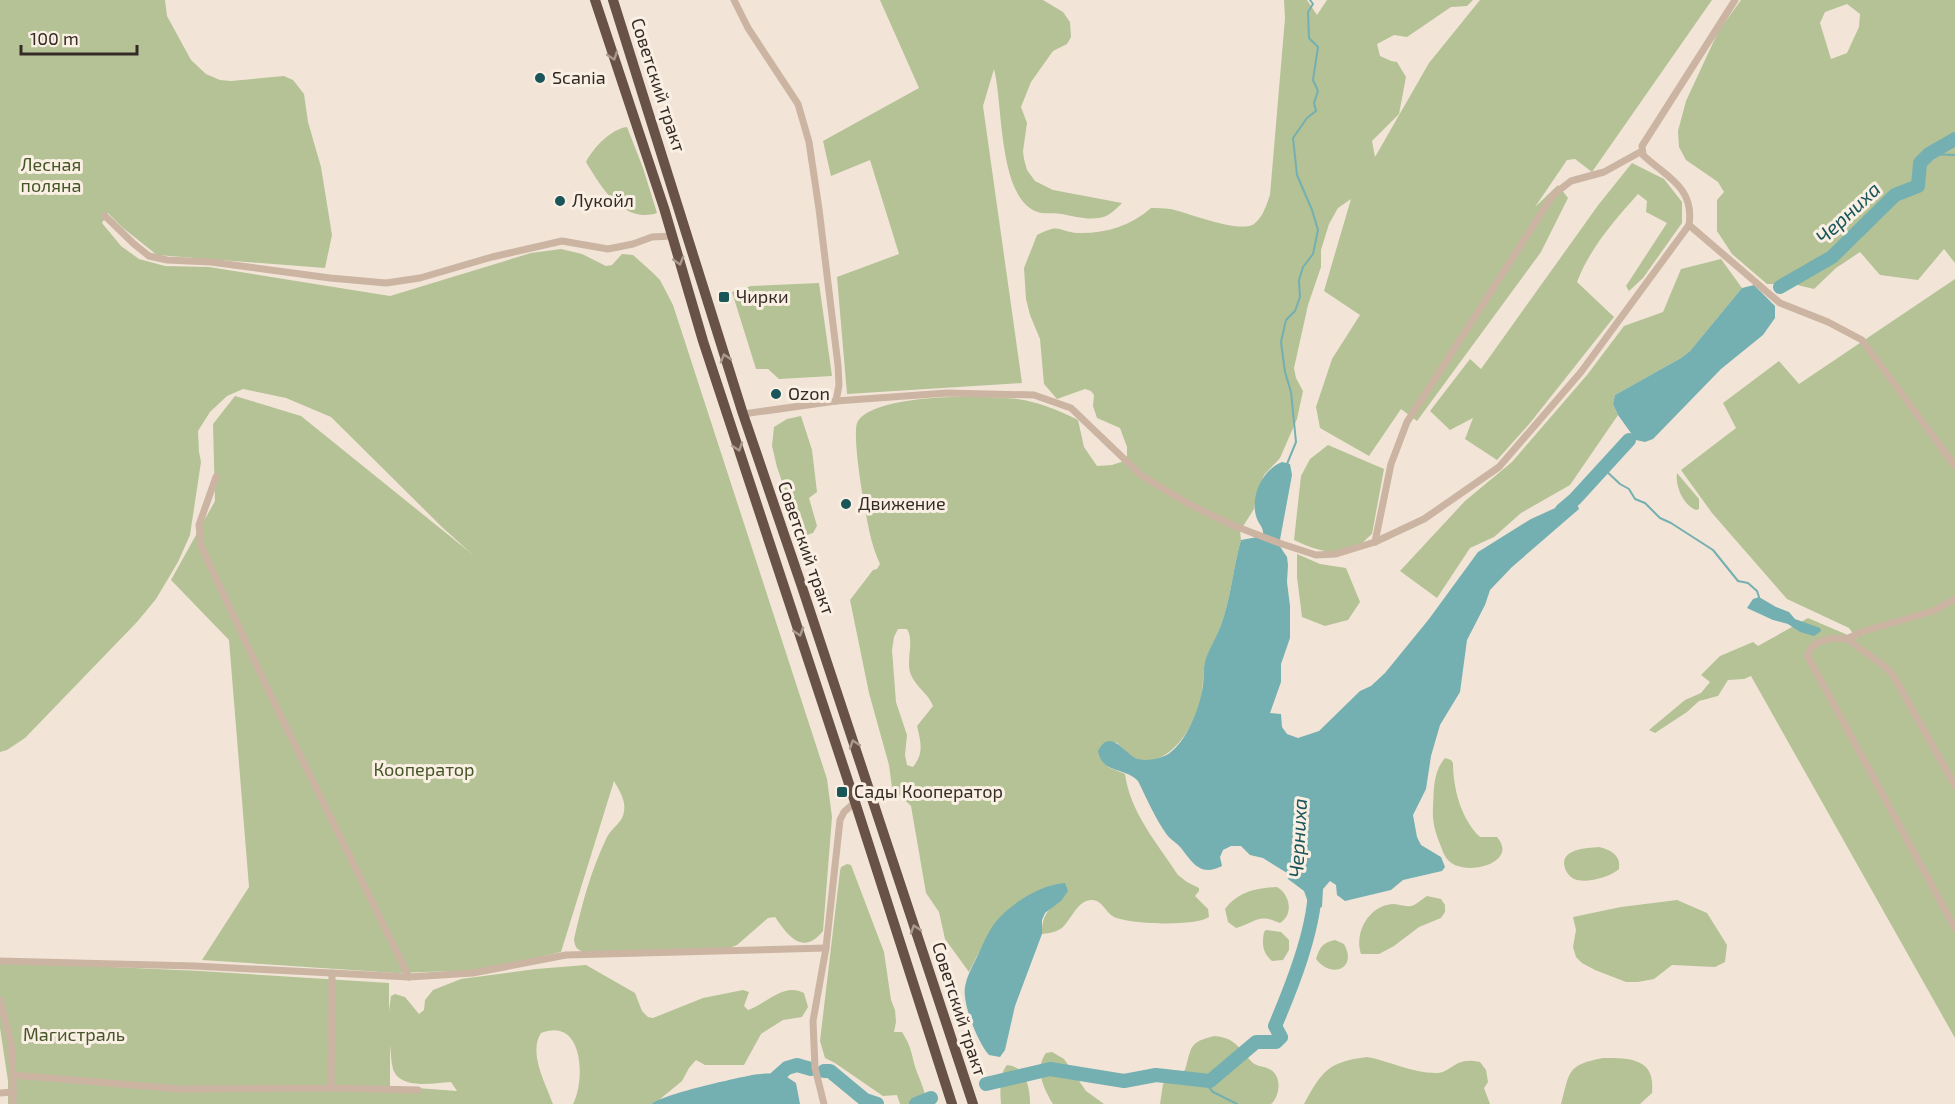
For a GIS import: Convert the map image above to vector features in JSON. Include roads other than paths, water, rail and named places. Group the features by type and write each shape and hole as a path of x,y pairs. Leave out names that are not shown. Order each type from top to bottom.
{"highway":[{"name":"Советский тракт","path":"595,0 672,236 703,341 952,1104"},
{"name":"Советский тракт","path":"613,0 743,414 973,1104"}],"street":[{"path":"734,0 748,28 798,104 809,142 838,365 839,385 836,401"},
{"path":"743,414 836,401 947,393 1034,395 1071,408 1142,476 1189,504 1262,536 1316,555 1336,554 1375,542 1424,519 1499,467 1581,372 1689,225 1690,210 1685,193 1667,173 1647,159 1642,151 1644,142 1736,0"},
{"path":"1375,542 1391,464 1407,422 1553,195 1571,181 1604,172 1642,151"},
{"path":"105,216 149,256 167,260 211,262 386,284 420,278 492,257 562,241 608,249 652,237 672,236"},
{"path":"1689,225 1780,303 1828,322 1862,340 1955,466"},
{"path":"216,477 199,525 201,546 271,696 409,977"},
{"path":"1955,599 1933,611 1861,632 1847,639 1832,638 1819,642 1808,652 1808,659 1955,928"},
{"path":"1847,639 1893,675 1955,786"},
{"path":"824,1104 815,1068 813,1021 826,948 840,820 844,812 855,802"},
{"path":"0,961 194,966 409,977 473,974 566,955 826,948"},
{"path":"331,1088 333,973"},
{"path":"0,1000 11,1043 13,1104"},
{"path":"13,1075 180,1089 418,1090"},
{"path":"0,1094 13,1092"}],"water":[{"path":"1754,285 1775,306 1775,318 1763,335 1721,369 1653,439 1645,442 1636,440 1618,415 1613,404 1615,395 1690,351 1742,288"},
{"path":"1282,462 1290,464 1292,475 1279,545 1287,557 1288,565 1290,638 1281,664 1281,682 1270,713 1281,714 1282,727 1287,734 1298,738 1319,731 1360,691 1371,686 1385,673 1429,619 1478,552 1531,519 1575,499 1579,509 1512,567 1490,590 1467,640 1460,692 1440,725 1431,756 1426,789 1413,815 1417,837 1421,845 1441,857 1445,867 1442,871 1403,880 1391,890 1345,901 1337,895 1336,885 1330,881 1323,889 1322,907 1314,909 1309,905 1304,891 1288,879 1287,873 1263,858 1250,855 1241,846 1231,846 1223,850 1220,857 1222,866 1208,870 1198,867 1167,835 1138,781 1109,767 1100,758 1098,751 1103,744 1113,741 1138,759 1151,760 1169,753 1184,738 1199,703 1205,661 1224,615 1241,540 1263,536 1255,511 1256,494 1263,478"},
{"path":"1759,597 1789,612 1795,619 1820,628 1821,631 1814,636 1800,632 1788,624 1747,608 1753,599"},
{"path":"1065,883 1068,891 1061,901 1045,913 1042,920 1042,934 1015,1006 1005,1050 1000,1057 989,1055 968,1012 965,987 970,972 991,928 1008,909 1045,887"},
{"path":"781,1073 796,1083 800,1104 652,1104 683,1091 715,1083 755,1074"}],"waterway":[{"path":"1287,464 1296,442 1291,392 1285,372 1281,342 1286,320 1295,311 1300,297 1299,280 1303,267 1313,254 1318,230 1297,175 1293,138 1307,118 1316,111 1314,103 1318,91 1313,80 1318,47 1309,38 1308,12 1313,4 1310,0"},
{"name":"Черниха","path":"1780,287 1832,257 1895,195 1918,186 1920,163 1929,154 1955,139"},
{"path":"1929,154 1955,155"},
{"name":"Черниха","path":"1562,510 1629,440"},
{"path":"1603,468 1629,489 1635,499 1645,503 1660,518 1713,550 1738,581 1748,583 1757,591 1759,597"},
{"name":"Черниха","path":"986,1084 1050,1069 1124,1081 1156,1075 1210,1081 1256,1042 1276,1042 1281,1037 1275,1026 1306,942 1315,891"},
{"name":"Черниха","path":"746,1104 787,1068 797,1065 811,1069"},
{"name":"Черниха","path":"824,1071 830,1071 865,1100 877,1104"},
{"path":"1203,1080 1213,1092 1237,1104"},
{"name":"Черниха","path":"916,1104 931,1098"}],"place":[{"name":"Scania","path":"540,78"},
{"name":"Лукойл","path":"560,201"},
{"name":"Чирки","path":"724,297"},
{"name":"Ozon","path":"776,394"},
{"name":"Движение","path":"846,504"},
{"name":"Сады Кооператор","path":"842,792"}],"park label":[{"name":"Лесная поляна","path":"51,175"},
{"name":"Кооператор","path":"424,770"},
{"name":"Магистраль","path":"74,1035"}]}
